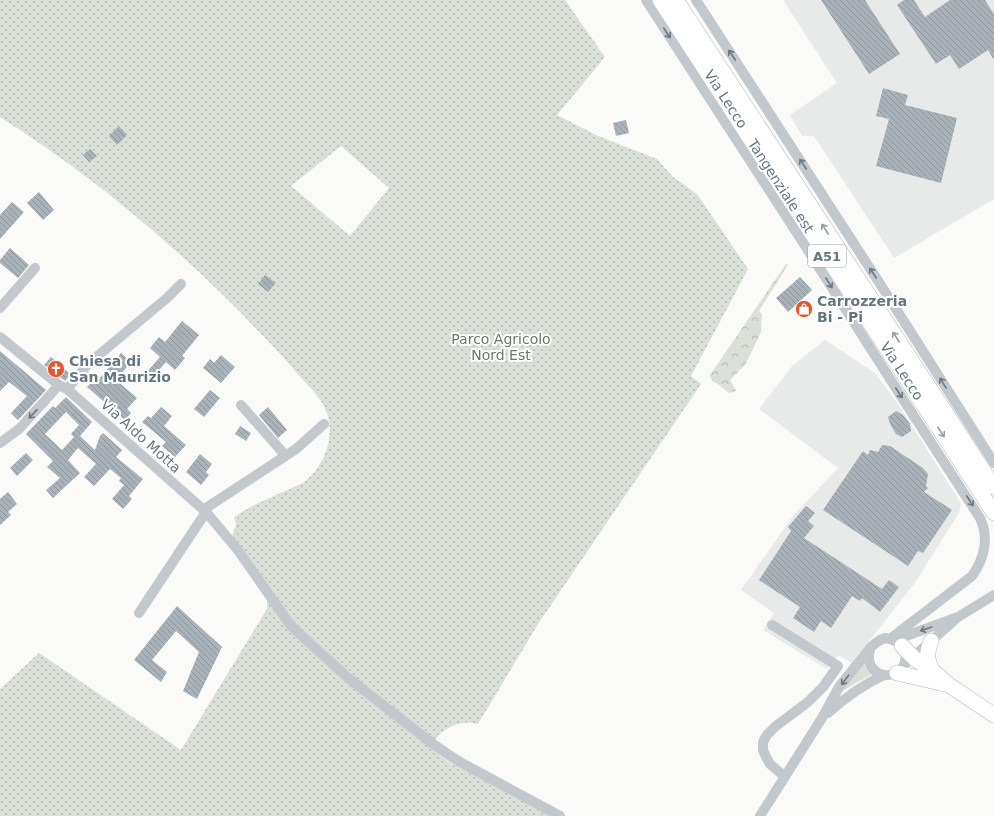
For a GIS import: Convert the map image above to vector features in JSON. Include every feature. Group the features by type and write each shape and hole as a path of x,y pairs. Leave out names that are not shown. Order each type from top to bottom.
{"highway":[{"name":"Tangenziale est","path":"660,0 994,513"},
{"name":"Tangenziale est","path":"676,0 994,487"},
{"path":"931,641 927,654 928,663 932,670 949,686 994,715"},
{"path":"896,642 900,668"},
{"path":"900,668 932,670"},
{"path":"900,668 949,686"}],"street":[{"name":"Via Lecco","path":"646,0 980,518 983,525 985,539 984,546 979,564 972,576 896,642"},
{"name":"Via Lecco","path":"696,0 994,463"},
{"path":"0,308 35,268"},
{"path":"0,443 19,429 88,364 167,298 181,284"},
{"name":"Via Aldo Motta","path":"0,337 63,387 204,511 237,549 291,626 347,677 458,761 560,816"},
{"path":"241,405 286,455"},
{"path":"139,613 204,511 296,449 324,424"},
{"path":"822,718 851,693 868,682 900,668 958,618 994,595"},
{"path":"760,816 822,718 839,687 872,646 880,640 896,642 958,618"},
{"path":"772,625 838,666 823,687 808,702 776,726 767,735 763,742 763,750 770,764 785,777"},
{"path":"870,650 868,659 872,668 879,674 900,668"}],"shaded area":[{"path":"783,0 994,0 994,199 894,258 814,136 802,136 790,115 837,83"},
{"path":"825,340 876,374 898,404 961,503 959,513 914,584 852,663 839,655 827,669 763,630 774,613 741,590 793,516 838,468 759,409 793,365"}],"green space":[{"name":"Parco Agricolo Nord Est","path":"0,0 565,0 605,57 557,115 598,136 657,159 673,177 697,194 748,269 691,376 701,384 538,624 478,724 463,723 450,727 438,736 430,748 452,764 553,816 0,816 0,689 39,653 181,750 267,609 267,599 232,537 236,525 234,517 252,506 303,483 311,476 323,459 327,449 330,429 325,408 316,394 236,308 205,278 173,248 106,192 72,166 0,117","holes":["341,146 389,188 350,236 291,186"]},
{"path":"786,264 788,265 759,311 762,314 761,332 745,365 730,380 736,391 729,393 712,381 710,375"},
{"path":"862,664 864,664 871,675 841,692"}],"building":[{"path":"821,0 865,0 900,54 869,74"},
{"path":"904,0 914,0 925,17 950,0 985,0 994,14 994,60 988,50 959,69 950,55 936,64 897,5"},
{"path":"883,88 908,95 905,105 957,118 941,183 876,166 889,119 876,116"},
{"path":"626,120 629,133 616,136 613,123"},
{"path":"119,126 127,135 117,145 109,136"},
{"path":"90,149 97,156 89,162 83,155"},
{"path":"39,192 54,210 43,220 27,203"},
{"path":"12,202 24,212 0,239 0,215"},
{"path":"10,248 29,265 18,278 0,263 0,260"},
{"path":"265,275 276,283 268,292 258,284"},
{"path":"800,277 812,290 788,312 776,298"},
{"path":"182,321 199,335 182,356 185,358 175,370 166,362 152,378 146,373 160,357 150,348 159,337 165,342"},
{"path":"0,351 46,390 18,420 11,413 27,396 9,382 0,391"},
{"path":"121,353 131,362 116,380 137,398 127,409 131,413 125,420 87,387 95,378 98,380"},
{"path":"221,355 235,367 221,383 203,368 210,359 214,363"},
{"name":"Chiesa di San Maurizio","path":"51,357 69,373 69,376 65,381 44,365"},
{"path":"210,390 220,398 204,417 194,409"},
{"path":"66,397 92,422 80,436 95,450 100,436 103,433 122,450 116,457 143,479 129,496 132,499 123,509 112,499 124,485 119,481 121,478 110,469 94,486 84,477 96,464 78,448 68,460 80,473 53,498 46,490 60,478 47,467 53,461 26,434 53,406 55,408","holes":["66,412 79,425 71,434 74,437 62,450 45,434"]},
{"path":"161,407 172,416 164,426 186,445 175,457 162,446 166,442 142,422 148,416 151,418"},
{"path":"268,407 287,430 278,438 259,415"},
{"path":"896,411 903,415 910,424 911,431 902,437 896,434 888,417"},
{"path":"240,426 251,433 246,441 235,434"},
{"path":"882,445 890,446 923,468 928,474 926,486 928,488 924,492 952,510 923,553 918,551 908,566 823,510 863,451 868,455 870,450 878,452"},
{"path":"26,453 33,460 17,476 10,468"},
{"path":"200,454 212,464 206,472 209,475 201,485 186,472"},
{"path":"8,492 17,504 8,512 11,515 0,525 0,499"},
{"path":"806,506 815,513 808,521 814,526 804,538 882,589 889,580 899,587 880,612 862,598 860,601 852,596 831,628 821,621 814,632 793,618 800,607 759,580 791,531 788,527"},
{"path":"177,606 222,647 197,699 183,691 199,652 176,631 152,660 167,672 161,682 134,660"}],"place":[{"name":"Carrozzeria Bi - Pi","path":"804,309"},
{"name":"Chiesa di San Maurizio","path":"56,369"}]}
